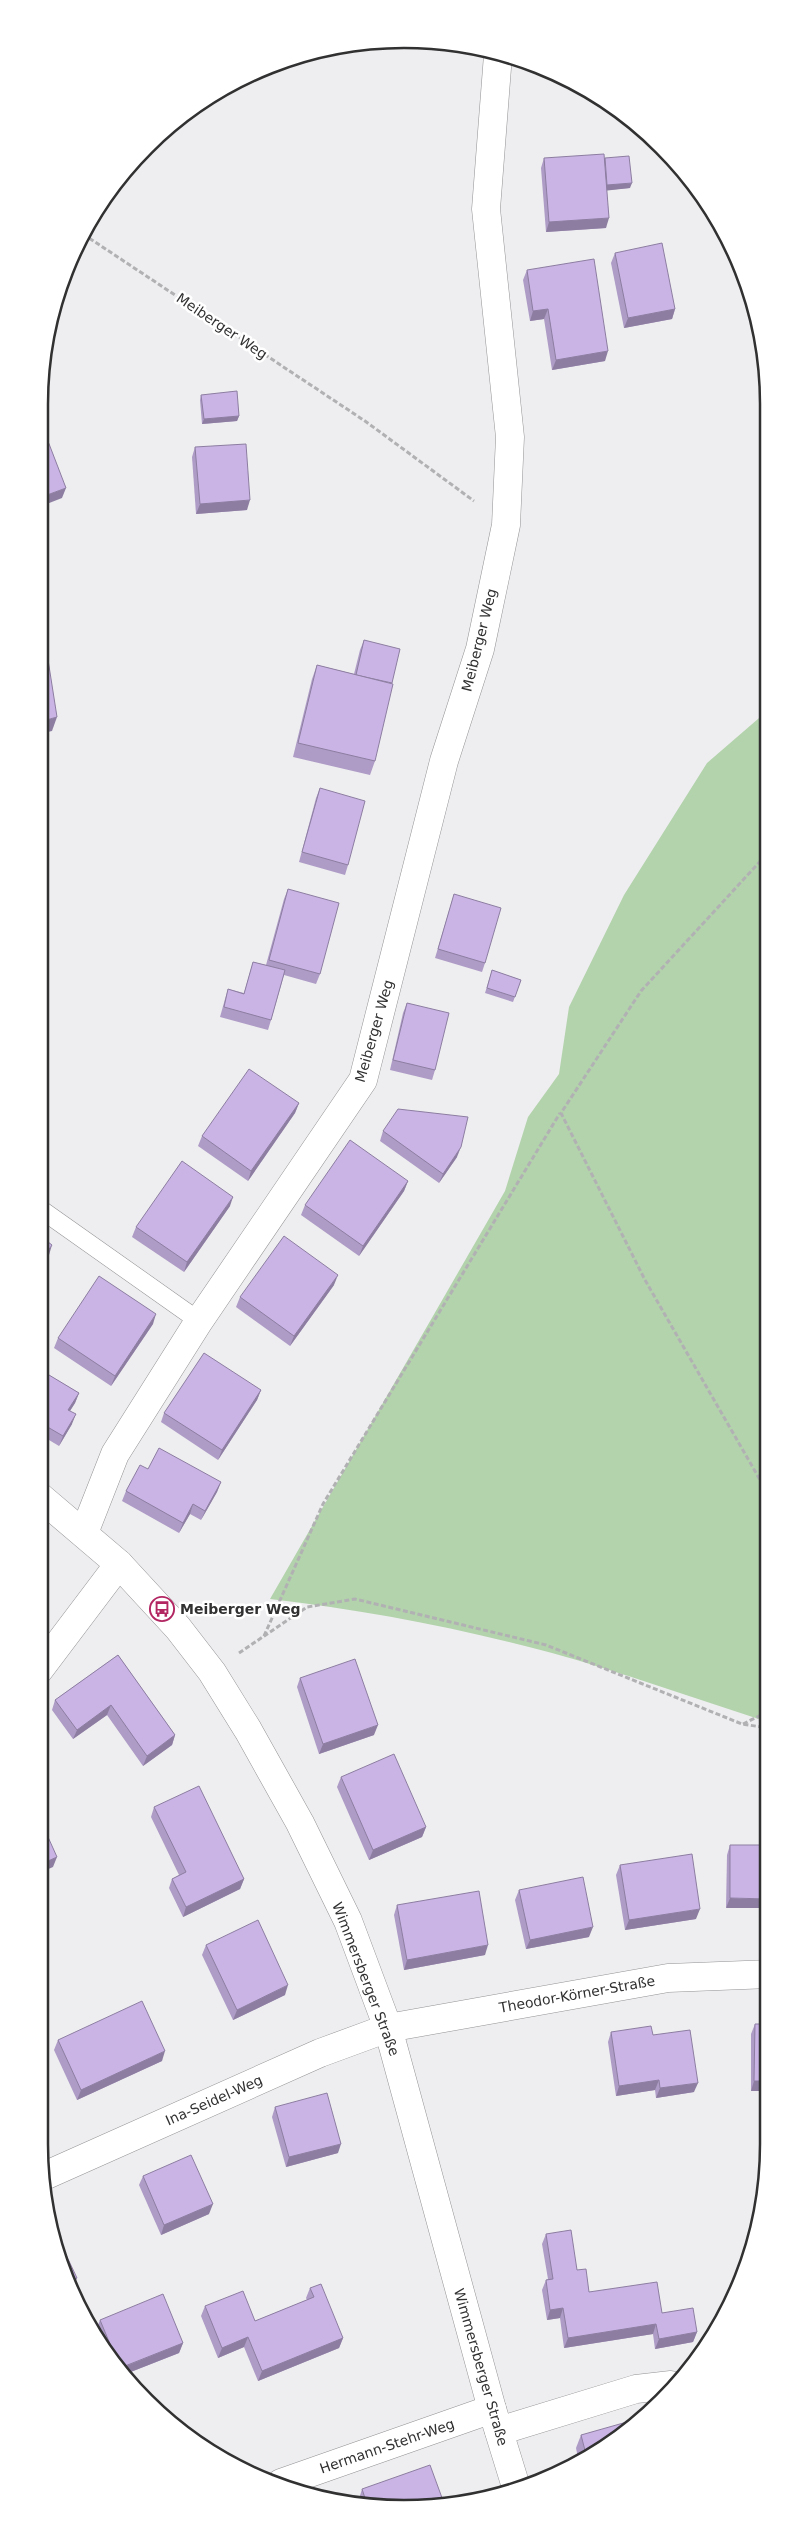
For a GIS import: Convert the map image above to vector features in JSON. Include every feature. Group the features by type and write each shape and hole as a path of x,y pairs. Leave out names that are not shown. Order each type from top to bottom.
{"street":[{"name":"Meiberger Weg","path":"84,1533 116,1454 199,1321 363,1080 444,761 480,649 506,525 510,437 486,209 497,60"},
{"name":"Wimmersberger Straße","path":"48,1503 119,1564 162,1609 212,1672 248,1730 300,1823 348,1921 388,2028 495,2420 515,2483"},
{"path":"48,1658 119,1564"},
{"name":"Theodor-Körner-Straße","path":"388,2028 668,1978 760,1974"},
{"name":"Ina-Seidel-Weg","path":"49,2173 320,2053 388,2028"},
{"name":"Hermann-Stehr-Weg","path":"287,2481 495,2420 636,2389 665,2386"}],"lane":[{"path":"48,1214 199,1321"}],"path":[{"name":"Meiberger Weg","path":"88,238 365,421 506,525"},
{"path":"264,1636 323,1504 561,1113 641,991 760,862"},
{"path":"561,1113 645,1280 760,1480"},
{"path":"212,1672 307,1607 355,1599 546,1645 742,1724 760,1727"},
{"path":"742,1724 760,1716"}],"green space":[{"path":"760,717 760,1719 606,1669 517,1644 376,1614 270,1599 505,1191 528,1117 559,1074 569,1007 624,895 707,763"}],"building":[{"path":"604,154 609,218 549,222 544,158"},
{"path":"629,156 632,183 607,185 605,158"},
{"path":"662,243 675,309 628,318 615,253"},
{"path":"594,259 608,351 556,360 548,309 533,311 527,270"},
{"path":"237,391 239,416 204,419 201,395"},
{"path":"48,441 66,488 48,495"},
{"path":"246,444 250,500 200,504 195,447"},
{"path":"364,640 400,649 392,683 356,675"},
{"path":"48,660 57,717 48,720"},
{"path":"317,665 393,684 375,761 298,743"},
{"path":"320,788 365,801 348,865 302,852"},
{"path":"288,889 339,903 320,974 269,960"},
{"path":"454,894 501,908 485,963 438,949"},
{"path":"253,962 285,970 271,1020 224,1007 228,989 244,994"},
{"path":"492,970 521,980 515,997 487,988"},
{"path":"407,1003 449,1013 435,1070 393,1060"},
{"path":"249,1069 299,1103 251,1171 202,1136"},
{"path":"398,1109 468,1117 461,1147 443,1174 383,1131"},
{"path":"350,1140 408,1181 363,1246 305,1205"},
{"path":"182,1161 233,1197 187,1262 136,1227"},
{"path":"284,1236 338,1275 294,1336 240,1297"},
{"path":"48,1242 52,1245 48,1251"},
{"path":"99,1276 156,1314 115,1376 58,1338"},
{"path":"204,1353 261,1390 222,1450 164,1413"},
{"path":"48,1374 79,1393 68,1410 76,1414 63,1436 48,1427"},
{"path":"159,1448 221,1482 205,1511 193,1504 183,1523 126,1491 140,1465 148,1469"},
{"path":"118,1655 175,1735 147,1756 111,1705 77,1730 55,1700"},
{"path":"355,1659 378,1725 323,1744 300,1678"},
{"path":"394,1754 426,1827 373,1850 341,1777"},
{"path":"199,1786 244,1879 186,1907 172,1879 186,1872 154,1807"},
{"path":"48,1837 57,1857 48,1861"},
{"path":"730,1845 760,1845 760,1899 730,1898"},
{"path":"692,1854 700,1909 629,1920 620,1865"},
{"path":"583,1877 593,1927 530,1940 519,1890"},
{"path":"479,1891 488,1945 407,1960 397,1905"},
{"path":"258,1920 288,1985 237,2010 206,1945"},
{"path":"142,2001 165,2051 81,2090 58,2040"},
{"path":"755,2024 760,2024 760,2081 754,2081"},
{"path":"651,2026 653,2035 690,2030 698,2083 660,2088 659,2080 619,2086 611,2032"},
{"path":"327,2093 341,2144 289,2157 275,2107"},
{"path":"191,2155 213,2204 164,2225 143,2176"},
{"path":"571,2230 577,2270 586,2269 589,2292 657,2282 662,2313 693,2308 697,2332 659,2339 656,2324 568,2338 563,2308 550,2310 546,2280 553,2279 546,2234"},
{"path":"63,2249 77,2278 74,2279"},
{"path":"321,2284 343,2338 262,2371 248,2337 222,2348 205,2306 243,2291 255,2321 314,2297 310,2288"},
{"path":"163,2294 183,2343 125,2366 112,2349 100,2320"},
{"path":"626,2422 585,2451 581,2435"},
{"path":"430,2465 442,2498 380,2500 365,2498 362,2489"}],"place":[{"name":"Meiberger Weg","path":"162,1609"}]}
